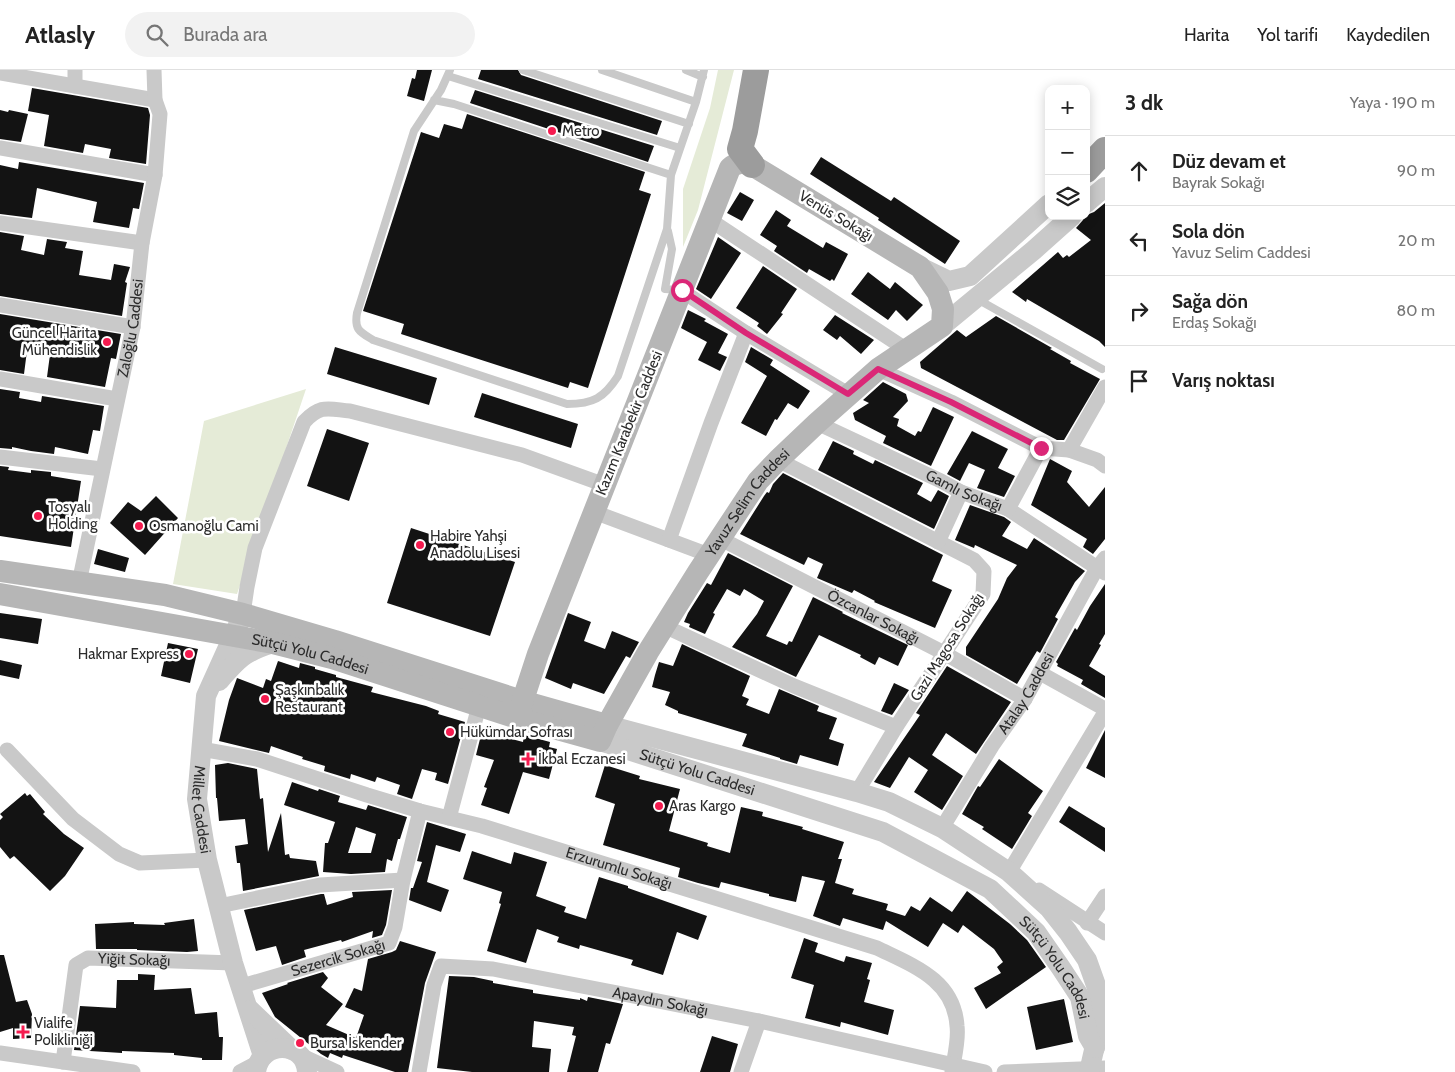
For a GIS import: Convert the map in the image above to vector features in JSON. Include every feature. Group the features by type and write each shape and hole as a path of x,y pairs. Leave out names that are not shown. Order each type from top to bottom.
{"highway":[{"path":"752,165 740,149 756,70"},
{"path":"1093,186 1105,150"}],"main road":[{"name":"Kazım Karabekir Caddesi","path":"519,709 538,654 730,168 740,162 752,165"},
{"name":"Venüs Sokağı","path":"752,165 920,267"},
{"path":"920,267 938,292 943,309 942,326"},
{"name":"Yavuz Selim Caddesi","path":"604,733 664,626 758,481 848,394 878,369 942,326"},
{"name":"Sütçü Yolu Caddesi","path":"0,571 166,595 234,611 335,641 519,709 604,733"},
{"path":"74,608 79,583"},
{"name":"Sütçü Yolu Caddesi","path":"0,594 273,643 332,658 479,706 519,709"}],"street":[{"path":"75,70 75,86"},
{"name":"Zaloğlu Caddesi","path":"79,583 133,327 142,243 155,175 160,114 155,100 154,70"},
{"path":"0,73 155,100"},
{"path":"0,148 155,175"},
{"path":"1093,186 1105,158"},
{"path":"920,267 949,281 970,276 1045,208"},
{"path":"710,220 907,350"},
{"name":"Yavuz Selim Caddesi","path":"942,326 1067,220"},
{"path":"0,223 142,243"},
{"path":"682,290 746,333 848,394"},
{"path":"0,305 133,327"},
{"path":"669,540 746,333"},
{"path":"878,369 951,402 1041,448 1069,450 1097,460 1105,466"},
{"path":"0,379 117,399"},
{"path":"1069,450 1105,387"},
{"path":"234,611 246,587 255,548 304,422 314,410 327,408 350,411 522,455 605,485"},
{"name":"Gamlı Sokağı","path":"816,423 961,492 1008,509 1102,566"},
{"path":"1008,509 1041,448"},
{"path":"0,457 102,470"},
{"name":"Gazi Magosa Sokağı","path":"778,460 974,560 984,571 984,594 896,727 857,792"},
{"path":"938,542 961,492"},
{"name":"Özcanlar Sokağı","path":"594,512 669,540 715,547 944,653 1025,699"},
{"name":"Atalay Caddesi","path":"942,828 992,746 1025,699 1102,566"},
{"name":"Millet Caddesi","path":"234,611 223,635 206,696 198,799 207,860 233,963 242,986 259,1063"},
{"path":"664,626 794,686 896,727"},
{"path":"206,696 240,657 273,643"},
{"path":"990,888 1009,872 1105,711 1040,673"},
{"path":"448,818 479,706"},
{"name":"Sütçü Yolu Caddesi","path":"604,733 857,792 889,802 942,828 1105,934"},
{"name":"Sütçü Yolu Caddesi","path":"604,733 883,832 990,888 1036,932 1061,968 1080,997 1088,1036 1095,1048"},
{"name":"Erzurumlu Sokağı","path":"201,749 257,759 367,796 482,826 877,948 912,965 936,981 951,998 958,1027 952,1069"},
{"path":"7,750 73,818 119,854 140,863 207,860"},
{"name":"Sezercik Sokağı","path":"242,986 389,943 395,927 403,880 420,811"},
{"name":"Sütçü Yolu Caddesi","path":"1009,872 1049,908 1087,960 1098,991 1102,1015 1095,1048"},
{"path":"219,906 320,885 403,880"},
{"path":"1087,923 1105,896"},
{"name":"Yiğit Sokağı","path":"63,1062 76,965 88,958 233,963"},
{"name":"Apaydın Sokağı","path":"419,1072 434,985 441,966 493,970 759,1022 952,1069 985,1072"},
{"path":"247,1007 299,1059"},
{"path":"741,1072 759,1022"},
{"path":"240,1072 259,1063 277,1048 299,1059 338,1072"},
{"path":"1004,1072 1095,1069 1095,1048"},
{"path":"0,1053 133,1072"}],"lane":[{"path":"523,70 689,124"},
{"path":"602,70 696,102"},
{"path":"680,148 449,73 414,130 357,313 358,331 373,340 567,404 594,401 608,390 618,376 667,229 671,175 696,102 703,73 686,70"},
{"path":"434,100 454,104 671,175"},
{"path":"667,229 672,249 665,289 682,290"},
{"path":"976,299 1102,369"}],"green space":[{"path":"718,70 734,70 698,210 683,247 683,189 710,108"},
{"path":"306,389 237,594 173,584 204,421"}],"building":[{"path":"417,70 432,70 424,101 407,96 412,78 415,79"},
{"path":"481,70 518,70 521,75 662,121 657,135 478,79"},
{"path":"32,88 148,108 150,115 146,164 109,158 111,149 85,144 83,153 44,146 49,115 28,111"},
{"path":"475,90 654,146 648,162 470,103"},
{"path":"0,110 28,114 21,142 0,139"},
{"path":"467,114 645,172 639,190 651,194 588,388 570,382 568,388 401,334 404,324 363,311 421,132 439,138 444,124 462,129"},
{"path":"821,157 891,201 894,197 960,241 945,264 878,220 879,218 810,174"},
{"path":"19,162 144,183 139,209 133,208 129,228 93,222 97,202 37,188 32,218 0,214 0,165 18,169"},
{"path":"740,192 754,200 742,221 727,213"},
{"path":"1105,203 1105,347 1099,341 1027,299 1026,302 1012,292 1058,252 1063,258 1067,255 1069,257 1091,240 1076,228 1083,220 1090,220 1090,214"},
{"path":"776,210 791,220 787,226 823,248 826,242 848,254 834,281 832,279 830,281 809,269 807,273 774,251 777,246 760,235"},
{"path":"0,232 24,236 21,250 44,255 47,239 67,242 65,248 83,251 79,275 111,280 114,264 130,267 125,282 127,283 122,316 0,296"},
{"path":"718,237 741,253 711,299 696,289"},
{"path":"763,266 797,289 781,313 783,314 767,334 757,326 759,323 736,308"},
{"path":"868,272 890,289 895,282 923,305 907,321 896,310 888,320 851,294"},
{"path":"688,310 706,319 704,321 728,334 718,353 727,357 720,371 698,360 707,342 681,328"},
{"path":"0,314 121,334 116,359 111,358 105,387 47,377 51,347 28,343 24,374 0,370"},
{"path":"835,315 874,340 861,354 840,336 837,340 823,330"},
{"path":"996,316 1052,348 1050,349 1071,361 1070,363 1100,379 1064,440 1057,440 921,368 920,362 957,330 966,337"},
{"path":"335,347 437,378 429,405 327,374"},
{"path":"751,347 773,360 770,365 810,391 798,409 788,403 777,420 775,419 766,436 741,423 767,376 745,362"},
{"path":"883,382 906,394 908,401 893,417 899,419 897,426 915,436 918,431 921,432 933,407 954,417 931,466 883,443 886,436 855,420 853,413 869,403 863,400"},
{"path":"0,389 20,392 19,398 41,402 42,396 104,406 100,431 93,430 88,454 55,447 54,454 12,447 12,449 0,448"},
{"path":"482,393 578,424 571,448 474,417"},
{"path":"327,429 369,443 349,501 307,486"},
{"path":"972,431 1008,449 998,468 1015,476 1004,497 977,488 985,470 969,463 960,481 947,474"},
{"path":"833,441 854,451 853,454 873,464 875,460 923,483 917,494 931,502 938,490 949,496 934,529 818,470"},
{"path":"1050,459 1072,471 1067,482 1089,507 1105,487 1105,539 1093,554 1083,547 1087,539 1031,505"},
{"name":"Tosyalı Holding","path":"0,466 9,467 8,470 31,473 31,470 51,472 51,476 81,481 71,547 0,536"},
{"path":"783,473 943,555 932,581 952,590 935,628 874,602 854,590 852,593 817,578 823,564 808,557 804,565 740,534 764,496 767,492 769,493 773,484"},
{"name":"Osmanoğlu Cami","path":"156,496 178,518 145,555 110,523 128,502 141,511"},
{"path":"970,505 1004,517 1011,522 1002,536 1027,549 1034,538 1085,571 1075,582 1055,617 1058,619 1040,653 1037,651 1017,684 966,655 966,647 998,599 1007,578 1017,565 975,545 974,548 955,540"},
{"path":"411,528 515,562 490,636 387,603"},
{"path":"98,549 129,558 125,572 94,564"},
{"path":"728,553 793,586 766,636 787,645 789,641 792,642 813,597 908,645 898,666 879,657 875,665 860,657 861,655 819,635 796,677 732,647 757,614 764,601 744,589 740,596 727,589 713,613 715,614 705,634 689,627 690,624 684,622 688,613 707,583 711,585"},
{"path":"1105,584 1105,634 1089,666 1105,676 1105,698 1081,684 1083,680 1057,666 1056,662 1075,628 1077,630"},
{"path":"0,613 42,619 38,644 0,638"},
{"path":"568,613 591,622 584,641 605,649 612,631 639,642 630,658 626,656 604,694 573,683 571,689 545,678"},
{"path":"168,643 198,649 190,683 161,676"},
{"path":"682,644 750,676 742,696 749,699 746,705 769,714 779,689 819,706 817,711 837,718 829,739 844,744 838,766 800,755 797,764 742,746 747,734 678,713 678,711 665,705 670,692 652,687 655,675 659,662 673,666"},
{"path":"0,660 22,665 19,679 0,675"},
{"path":"278,661 299,668 300,663 315,667 315,669 336,675 336,677 373,687 371,692 426,706 439,711 438,714 465,722 448,784 435,780 437,773 422,769 412,799 397,794 400,785 377,777 375,782 351,774 350,779 324,771 325,766 271,746 269,753 219,741 229,700 237,678 263,688 266,679 271,681"},
{"path":"947,666 1011,702 976,754 946,733 932,755 963,776 942,810 914,792 928,770 909,757 890,788 874,782 920,715 916,713"},
{"path":"894,683 909,690 892,715 881,711"},
{"path":"1105,730 1105,778 1086,768"},
{"path":"482,731 523,742 524,735 550,742 549,747 557,749 549,779 523,772 509,814 481,805 487,788 484,787 494,760 476,755"},
{"path":"999,759 1043,791 1028,813 1032,816 1012,849 982,829 984,827 962,814 978,786 980,787"},
{"path":"228,763 257,769 260,799 263,798 268,852 281,813 285,855 289,854 290,858 316,861 319,876 243,891 240,863 237,863 235,846 248,844 245,819 219,821 216,798 215,765"},
{"path":"605,765 640,776 639,779 680,789 669,831 708,843 707,846 730,853 741,807 763,812 762,816 803,827 802,829 844,842 838,859 842,859 835,883 854,889 852,894 888,904 886,910 905,916 911,906 920,911 930,897 952,912 967,891 1010,924 1027,940 1046,967 986,1009 974,988 1001,973 997,967 1003,962 994,949 963,925 958,933 943,923 928,947 886,921 883,930 843,918 840,926 813,916 825,881 802,876 796,902 721,882 719,888 698,883 678,877 680,868 603,845 615,804 595,797"},
{"path":"292,782 340,796 338,802 366,810 368,805 407,817 392,861 387,859 385,872 351,874 323,872 325,843 328,843 335,822 284,805","holes":["356,827 376,834 371,853 348,853"]},
{"path":"25,793 27,796 30,794 45,812 43,814 64,834 84,848 65,876 50,891 14,856 10,859 0,847 0,820 3,817 0,814"},
{"path":"1069,806 1105,828 1105,852 1059,822"},
{"path":"427,822 466,834 460,852 436,845 427,882 449,890 441,912 409,900 411,888 413,888 422,862 417,861"},
{"path":"472,851 511,864 514,852 547,862 536,896 566,907 564,912 586,919 599,877 707,916 698,940 677,932 663,975 631,965 633,960 580,945 579,949 557,942 559,937 537,929 526,963 487,951 501,904 499,903 502,892 463,879"},
{"path":"392,890 386,925 382,935 372,938 373,931 342,942 341,940 304,950 306,957 282,965 276,946 256,951 244,910 321,894 324,894 327,905 353,897 352,892"},
{"path":"194,919 198,951 96,949 95,924 134,922 134,924 165,925 164,923"},
{"path":"804,938 818,943 815,952 844,962 846,956 872,963 867,979 870,980 864,1002 894,1010 888,1035 841,1022 840,1027 805,1018 814,985 791,978"},
{"path":"400,941 436,952 425,983 408,1072 395,1072 343,1055 342,1058 330,1053 328,1058 275,1017 262,993 323,972 328,978 321,987 343,1004 326,1025 356,1038 364,1015 345,1007 354,988 362,991 368,959 396,950"},
{"path":"0,955 4,955 16,1002 27,1000 32,1014 31,1038 13,1039 13,1028 0,1032"},
{"path":"138,974 155,975 154,990 191,988 195,1014 217,1012 219,1037 223,1037 222,1060 202,1060 202,1058 174,1055 174,1053 122,1051 122,1053 74,1050 80,1006 116,1008 117,980 138,980"},
{"path":"449,976 474,977 493,981 493,983 533,990 533,993 580,1000 580,998 587,1001 588,997 623,1004 610,1044 606,1043 598,1072 567,1072 576,1036 572,1035 574,1027 534,1021 532,1047 551,1049 549,1072 472,1072 437,1068"},
{"path":"1064,999 1073,1042 1036,1050 1027,1007"},
{"path":"712,1036 738,1044 730,1072 700,1072"}],"place":[{"name":"Metro","path":"552,131"},
{"name":"Güncel Harita Mühendislik","path":"107,342"},
{"name":"Tosyalı Holding","path":"38,516"},
{"name":"Osmanoğlu Cami","path":"139,526"},
{"name":"Habire Yahşi Anadolu Lisesi","path":"420,545"},
{"name":"Hakmar Express","path":"189,654"},
{"name":"Şaşkınbalık Restaurant","path":"265,699"},
{"name":"Hükümdar Sofrası","path":"450,732"},
{"name":"İkbal Eczanesi","path":"528,759"},
{"name":"Aras Kargo","path":"659,806"},
{"name":"Vialife Polikliniği","path":"23,1032"},
{"name":"Bursa İskender","path":"300,1043"}],"route":[{"path":"682,290 746,333 848,394 878,369 951,402 1041,448"}]}
